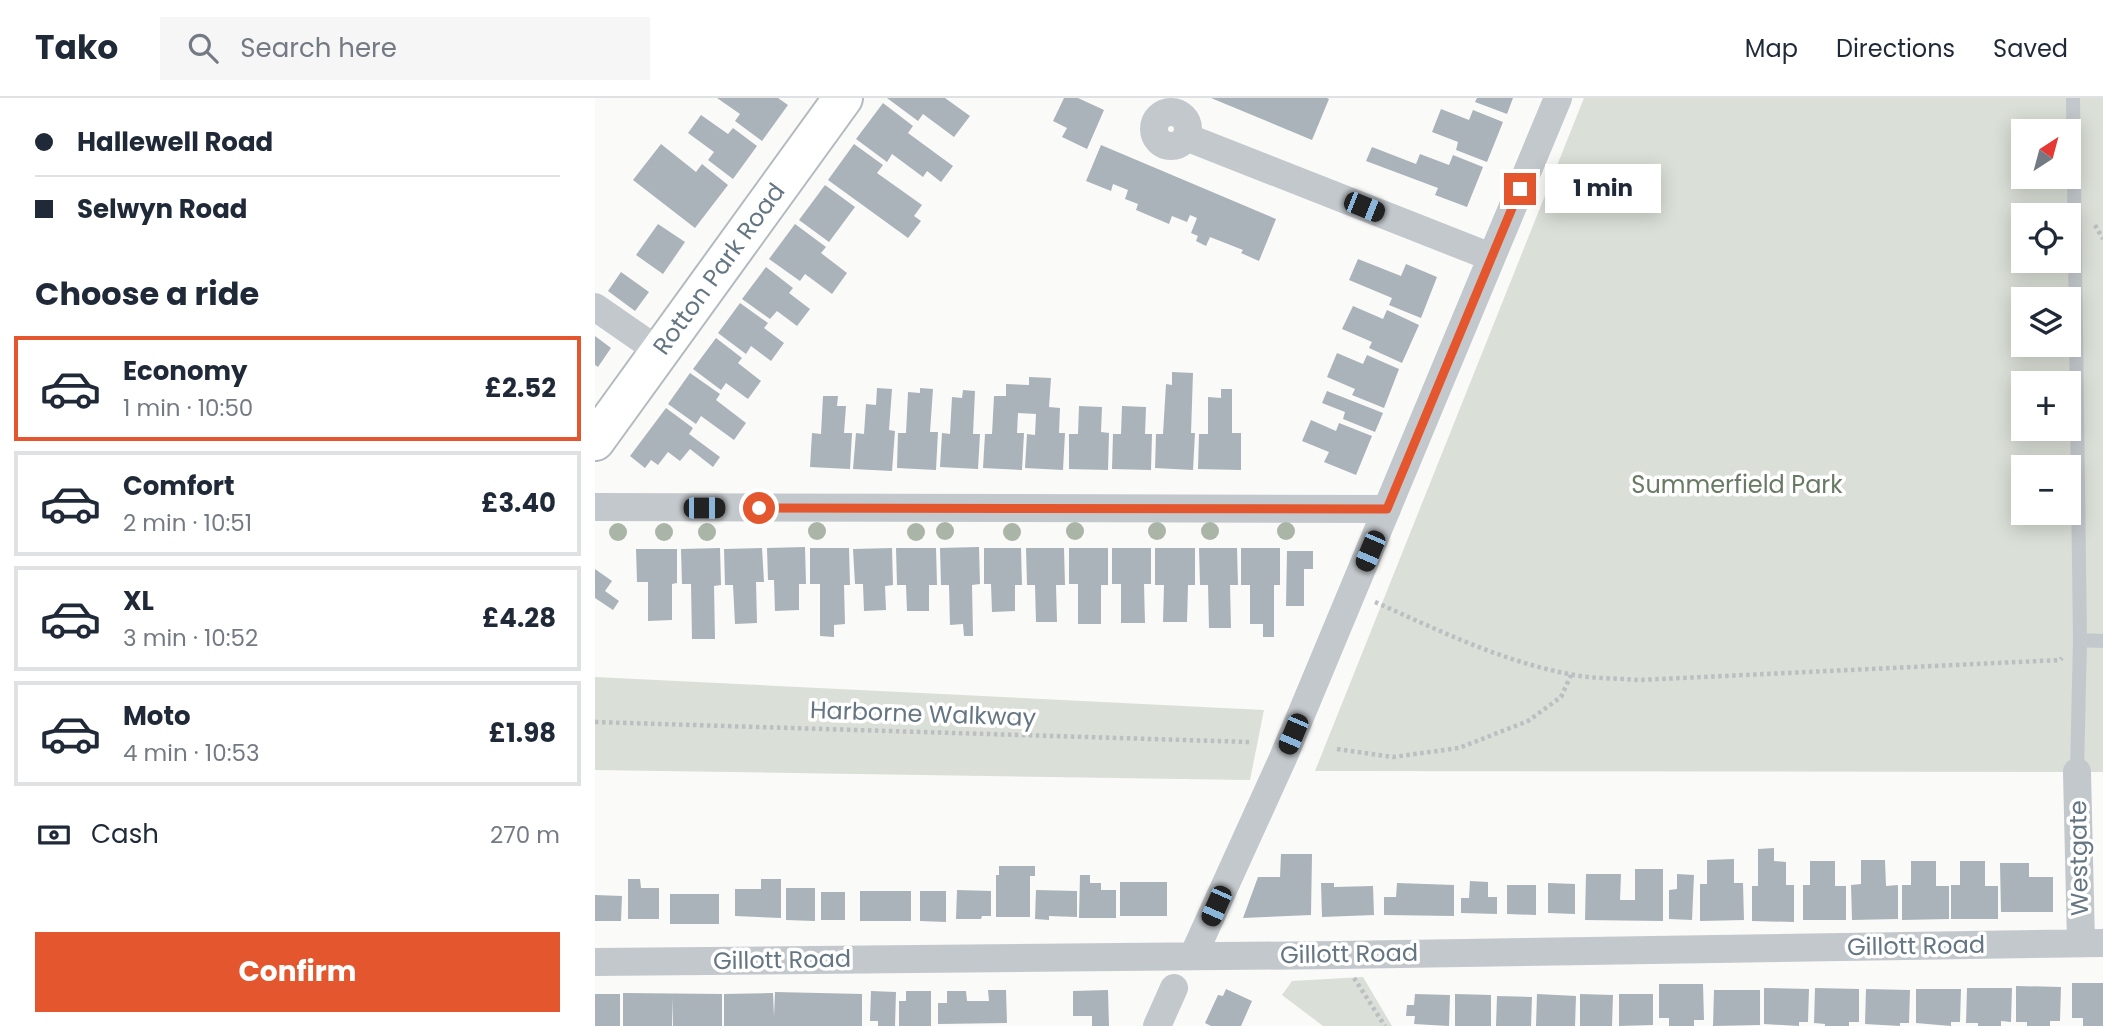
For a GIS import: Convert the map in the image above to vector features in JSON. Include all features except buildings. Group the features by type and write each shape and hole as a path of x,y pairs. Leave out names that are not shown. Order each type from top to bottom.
{"main road":[{"name":"Rotton Park Road","path":"595,441 843,98"}],"street":[{"path":"1193,956 1283,758 1558,98"},
{"path":"1186,137 1491,257"},
{"path":"595,307 660,352"},
{"path":"595,507 1387,509"},
{"name":"Westgate","path":"2077,772 2092,943"},
{"name":"Gillott Road","path":"595,962 2092,943"},
{"path":"1157,1026 1174,988"}],"lane":[{"path":"2073,98 2080,640 2077,772"},
{"path":"2080,640 2103,641"}],"path":[{"path":"1352,592 1462,640 1521,662 1571,675 1639,680 2060,660 2080,640"},
{"path":"1338,749 1393,757 1459,748 1528,721 1560,697 1571,675"},
{"name":"Harborne Walkway","path":"595,722 1249,742"},
{"path":"1373,1005 1385,1026"}],"green space":[{"name":"Summerfield Park","path":"1584,98 2103,98 2103,772 1315,771"},
{"path":"595,677 1264,710 1250,780 595,770"},
{"path":"1363,977 1392,1026 1323,1026 1282,995 1292,981"}],"route":[{"path":"759,508 1387,509 1520,189"}]}
